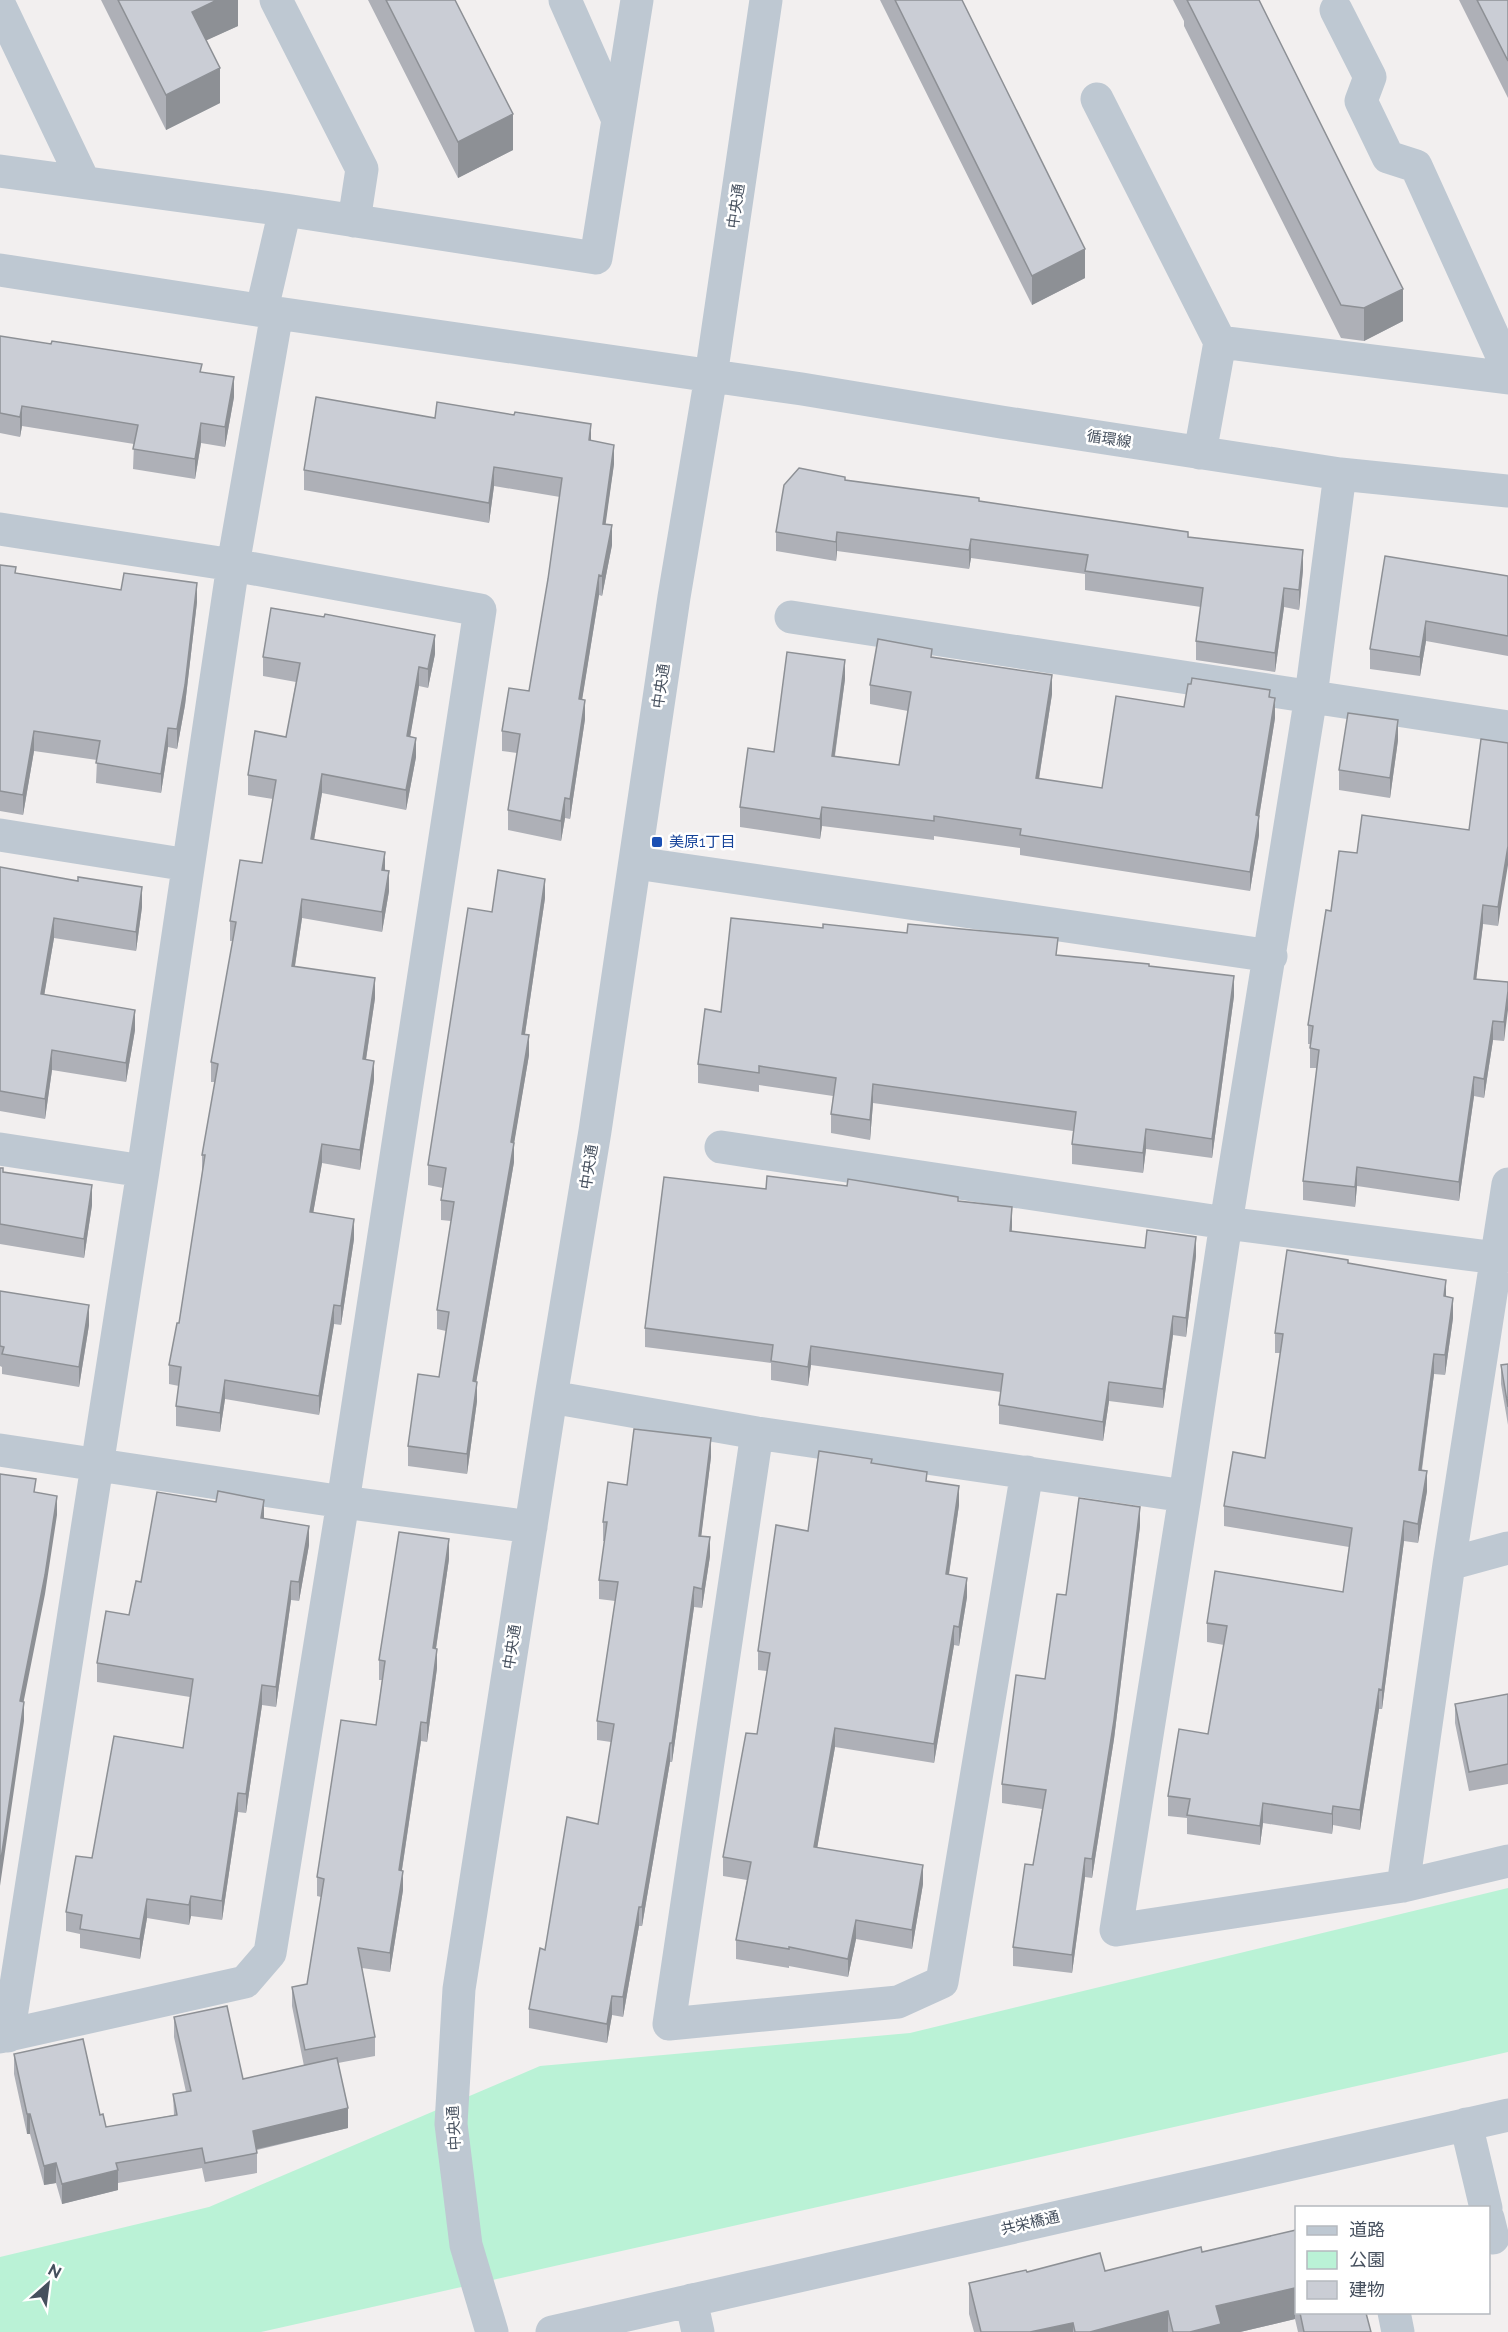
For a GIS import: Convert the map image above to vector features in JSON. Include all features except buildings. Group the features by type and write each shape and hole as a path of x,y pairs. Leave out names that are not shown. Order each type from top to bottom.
{"street":[{"path":"276,0 362,169 354,220"},
{"path":"565,0 618,120"},
{"path":"0,171 354,220 596,258 637,0"},
{"name":"中央通","path":"492,2332 466,2245 452,2124 459,1989 551,1397 595,1131 674,597 711,376 766,0"},
{"path":"0,6 84,182"},
{"path":"1336,10 1370,77 1361,101 1388,157 1416,166 1508,369"},
{"path":"1097,99 1220,342 1200,453"},
{"path":"0,529 233,566 480,610 343,1502 270,1953 245,1982 4,2036 143,1171 233,566 285,210"},
{"name":"循環線","path":"0,270 711,376 1340,474 1508,491"},
{"path":"1220,342 1508,378"},
{"path":"1340,474 1311,696 1116,1930 1403,1886 1508,1861"},
{"path":"791,617 1508,727"},
{"path":"0,835 188,866"},
{"path":"636,863 1271,956"},
{"path":"721,1147 1226,1223 1502,1257"},
{"path":"0,1149 143,1171"},
{"path":"1403,1886 1449,1564 1502,1257 1508,1184"},
{"path":"551,1397 758,1433 1185,1496"},
{"path":"758,1433 669,2024 898,2002 942,1982 1027,1472"},
{"path":"0,1450 343,1502 531,1527"},
{"path":"1449,1564 1508,1548"},
{"name":"共栄橋通","path":"552,2332 1508,2115"},
{"path":"1467,2124 1488,2206"},
{"path":"691,2300 698,2332"},
{"path":"1394,2314 1398,2332"}],"green space":[{"path":"1508,1888 1508,2052 261,2332 0,2332 0,2257 209,2207 540,2066 910,2033"}],"place":[{"name":"美原1丁目","path":"657,842"}]}
